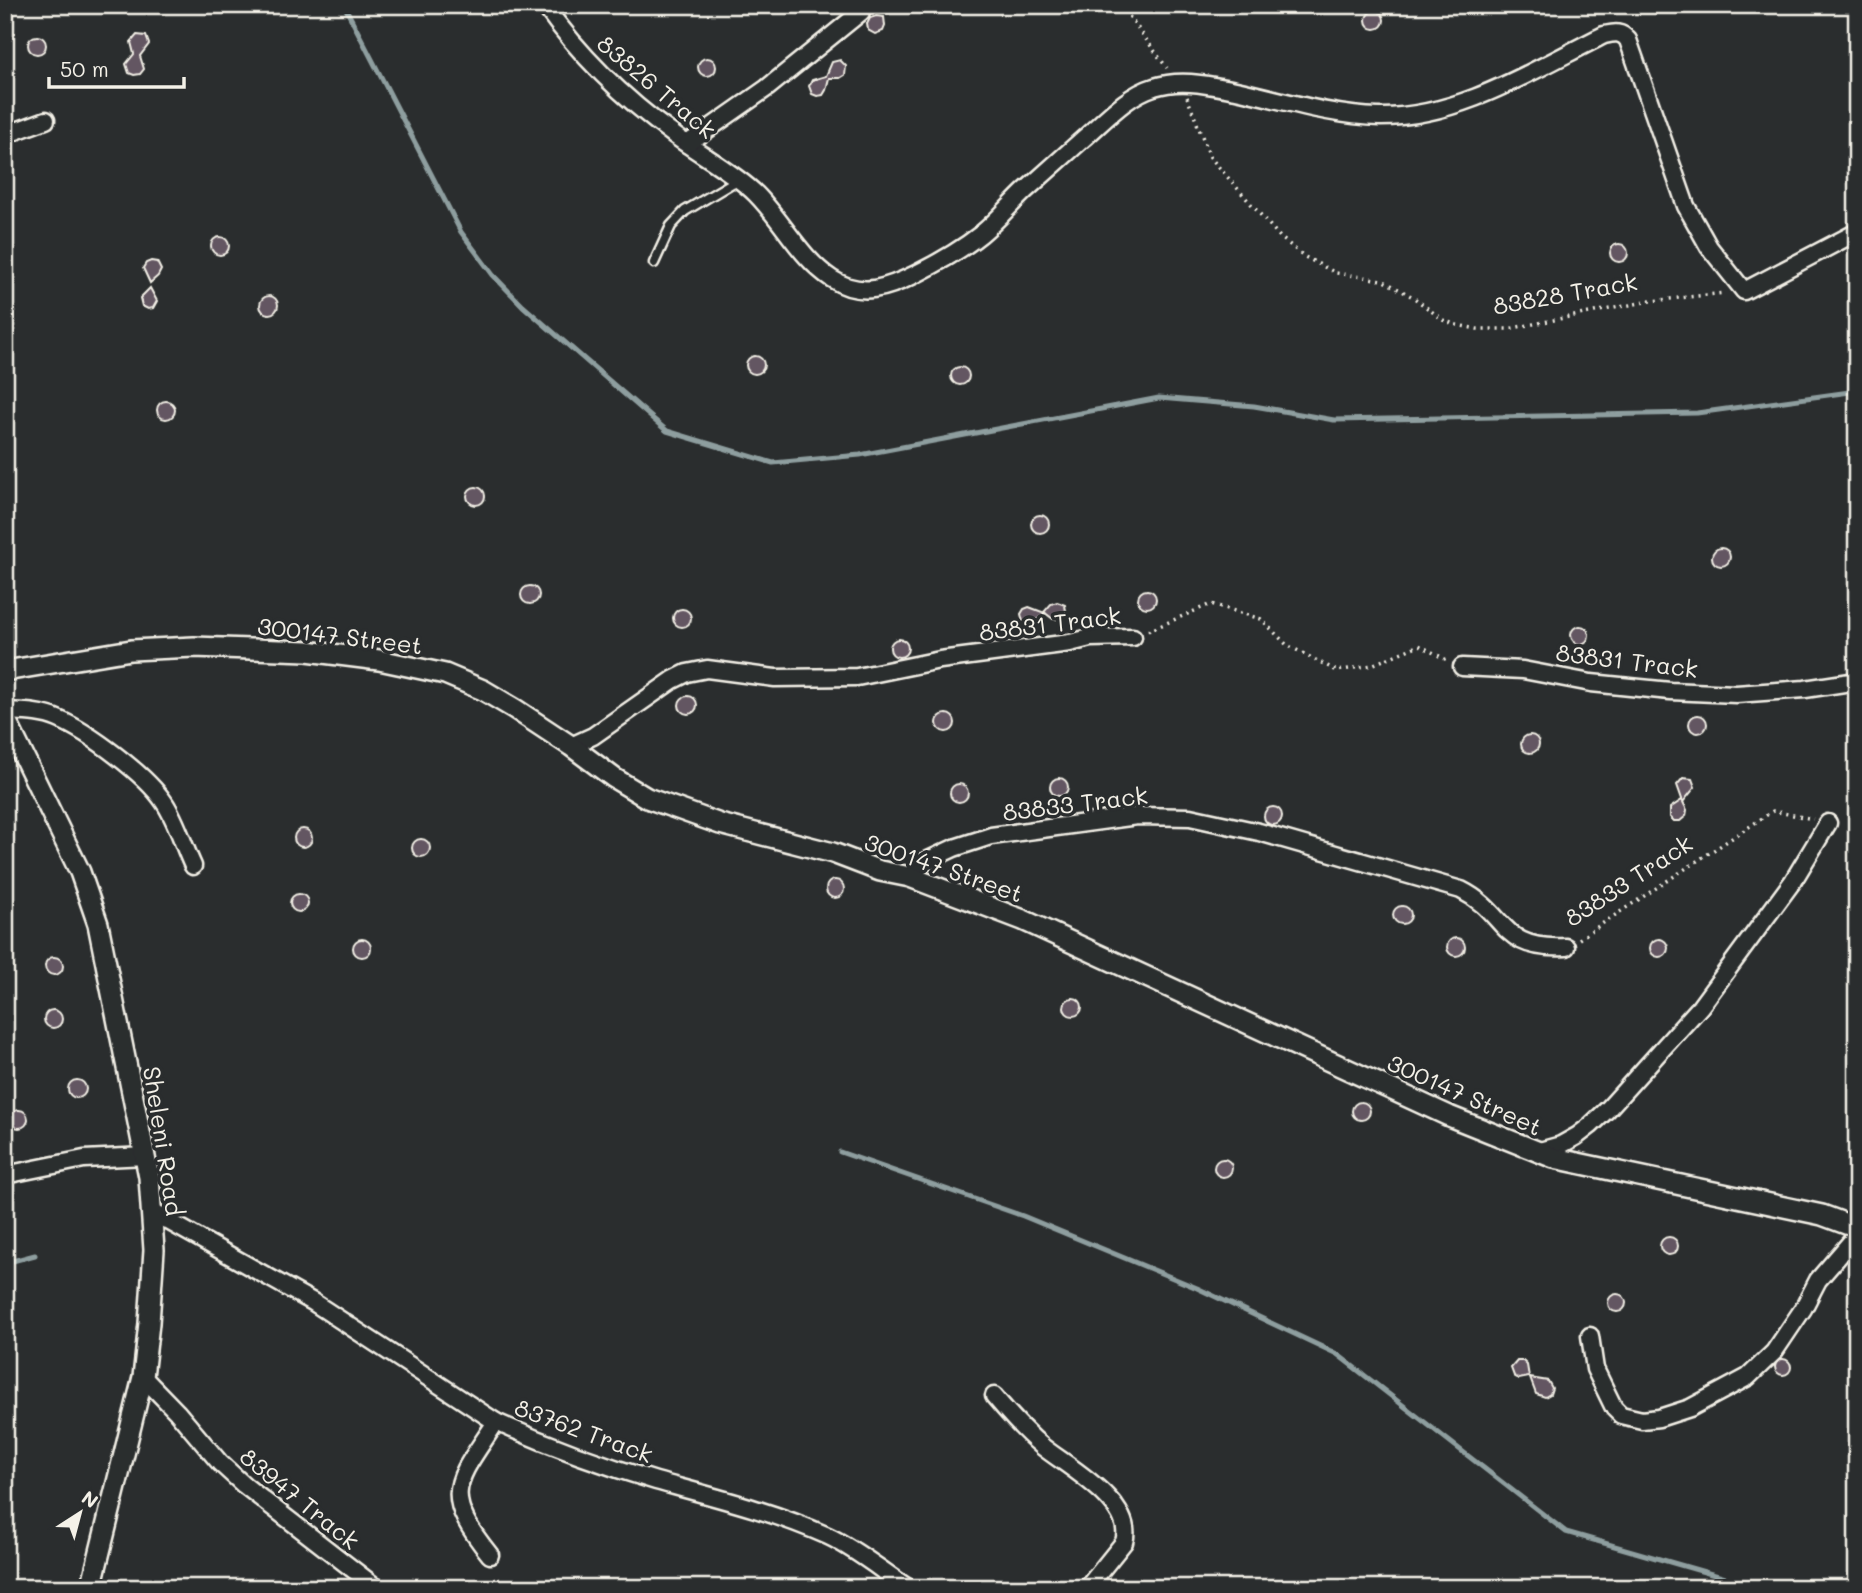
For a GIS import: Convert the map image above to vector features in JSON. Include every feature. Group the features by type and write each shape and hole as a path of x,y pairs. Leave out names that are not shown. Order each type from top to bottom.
{"street":[{"name":"83826 Track","path":"544,5 585,59 604,78 687,144 755,192 820,270 834,280 861,290 880,290 942,261 981,234 1026,190 1128,101 1153,87 1201,83 1355,114 1377,117 1406,116 1473,97 1516,79 1604,34 1622,34 1631,48 1686,206 1709,247 1744,291"},
{"path":"687,144 767,88 861,12"},
{"path":"5,135 46,120"},
{"path":"1744,291 1857,232"},
{"name":"83831 Track","path":"571,746 593,736 673,680 707,668 775,678 856,677 940,660 1090,638 1133,637"},
{"name":"300147 Street","path":"5,671 131,650 194,646 307,651 445,674 483,690 647,798 720,824 833,853 880,871 910,877 1023,920 1449,1116 1536,1152 1822,1215 1857,1228"},
{"name":"83831 Track","path":"1462,667 1523,670 1591,683 1670,691 1737,694 1805,689 1857,681"},
{"path":"5,711 36,713 58,719 128,766 163,800 193,866"},
{"name":"Sheleni Road","path":"5,718 80,872 98,924 146,1156 152,1212 154,1250 143,1377 91,1588"},
{"name":"83833 Track","path":"910,877 923,862 991,836 1138,816 1190,817 1314,846 1461,890 1482,903 1503,929 1527,945 1536,948 1566,947"},
{"path":"1536,1152 1561,1144 1590,1126 1608,1110 1700,1007 1793,881 1828,823"},
{"path":"5,1175 84,1158 146,1156"},
{"name":"83762 Track","path":"152,1212 313,1302 496,1422 620,1469 792,1521 831,1538 908,1588"},
{"path":"1590,1336 1595,1369 1614,1408 1621,1415 1642,1420 1659,1418 1690,1408 1748,1377 1774,1352 1803,1309 1818,1280 1857,1235"},
{"name":"83947 Track","path":"143,1377 243,1485 377,1588"},
{"path":"994,1395 1016,1422 1044,1447 1089,1480 1123,1518 1127,1534 1124,1542 1087,1588"},
{"path":"490,1555 467,1524 457,1497 458,1486 471,1461 496,1422"}],"lane":[{"path":"654,263 671,226 685,211 737,180"}],"path":[{"name":"83828 Track","path":"1121,5 1187,97 1210,157 1222,173 1280,237 1305,257 1336,272 1382,280 1443,320 1476,329 1508,330 1650,301 1744,291"},
{"name":"83831 Track","path":"1133,637 1211,604 1261,619 1287,645 1336,671 1373,665 1419,645 1462,667"},
{"name":"83833 Track","path":"1566,947 1773,811 1828,823"}],"building":[{"path":"1375,11 1381,14 1384,20 1381,26 1375,29 1369,26 1366,20 1369,14"},
{"path":"884,17 885,26 883,31 875,34 868,30 867,24 870,18"},
{"path":"137,35 146,36 149,44 140,56 144,69 140,74 134,75 129,73 126,64 134,54 131,42"},
{"path":"37,36 43,39 46,45 43,51 37,54 31,51 28,45 31,39"},
{"path":"707,58 713,61 716,67 713,73 707,76 701,73 698,67 701,61"},
{"path":"840,60 846,66 845,75 829,78 823,95 812,94 809,86 812,80 826,76 832,62"},
{"path":"220,237 226,240 229,246 226,252 220,255 214,252 211,246 214,240"},
{"path":"1619,244 1625,247 1628,253 1625,259 1619,262 1613,259 1610,253 1613,247"},
{"path":"151,261 157,262 161,270 150,283 143,268"},
{"path":"150,288 157,301 153,308 148,309 142,306 140,298"},
{"path":"269,296 275,299 278,305 275,311 269,314 263,311 260,305 263,299"},
{"path":"755,356 761,359 764,365 761,371 755,374 749,371 746,365 749,359"},
{"path":"960,367 966,370 969,376 966,382 960,385 954,382 951,376 954,370"},
{"path":"166,401 172,404 175,410 172,416 166,419 160,416 157,410 160,404"},
{"path":"476,487 482,490 485,496 482,502 476,505 470,502 467,496 470,490"},
{"path":"1040,515 1046,518 1049,524 1046,530 1040,533 1034,530 1031,524 1034,518"},
{"path":"1721,548 1727,551 1730,557 1727,563 1721,566 1715,563 1712,557 1715,551"},
{"path":"530,586 536,589 539,595 536,601 530,604 524,601 521,595 524,589"},
{"path":"1147,590 1153,593 1156,599 1153,605 1147,608 1141,605 1138,599 1141,593"},
{"path":"1057,602 1065,605 1066,611 1064,616 1053,619 1044,612"},
{"path":"1029,607 1045,613 1029,625 1023,622 1021,614"},
{"path":"682,609 688,612 691,618 688,624 682,627 676,624 673,618 676,612"},
{"path":"1580,626 1586,629 1589,635 1586,641 1580,644 1574,641 1571,635 1574,629"},
{"path":"899,639 905,642 908,648 905,654 899,657 893,654 890,648 893,642"},
{"path":"688,696 694,699 697,705 694,711 688,714 682,711 679,705 682,699"},
{"path":"946,714 952,717 955,723 952,729 946,732 940,729 937,723 940,717"},
{"path":"1698,715 1704,718 1707,724 1704,730 1698,733 1692,730 1689,724 1692,718"},
{"path":"1530,735 1536,738 1539,744 1536,750 1530,753 1524,750 1521,744 1524,738"},
{"path":"1059,778 1065,781 1068,787 1065,793 1059,796 1053,793 1050,787 1053,781"},
{"path":"1683,778 1692,779 1695,787 1683,802 1677,785"},
{"path":"959,784 965,787 968,793 965,799 959,802 953,799 950,793 953,787"},
{"path":"1682,800 1687,810 1686,816 1680,821 1674,821 1670,817 1670,808"},
{"path":"1273,807 1279,810 1282,816 1279,822 1273,825 1267,822 1264,816 1267,810"},
{"path":"303,829 309,832 312,838 309,844 303,847 297,844 294,838 297,832"},
{"path":"421,839 427,842 430,848 427,854 421,857 415,854 412,848 415,842"},
{"path":"835,880 841,883 844,889 841,895 835,898 829,895 826,889 829,883"},
{"path":"299,894 305,897 308,903 305,909 299,912 293,909 290,903 293,897"},
{"path":"1402,906 1408,909 1411,915 1408,921 1402,924 1396,921 1393,915 1396,909"},
{"path":"1456,938 1462,941 1465,947 1462,953 1456,956 1450,953 1447,947 1450,941"},
{"path":"362,939 368,942 371,948 368,954 362,957 356,954 353,948 356,942"},
{"path":"1659,939 1665,942 1668,948 1665,954 1659,957 1653,954 1650,948 1653,942"},
{"path":"54,957 60,960 63,966 60,972 54,975 48,972 45,966 48,960"},
{"path":"1073,998 1079,1001 1082,1007 1079,1013 1073,1016 1067,1013 1064,1007 1067,1001"},
{"path":"53,1010 59,1013 62,1019 59,1025 53,1028 47,1025 44,1019 47,1013"},
{"path":"77,1080 83,1083 86,1089 83,1095 77,1098 71,1095 68,1089 71,1083"},
{"path":"1361,1102 1367,1105 1370,1111 1367,1117 1361,1120 1355,1117 1352,1111 1355,1105"},
{"path":"19,1110 25,1113 28,1119 25,1125 19,1128 13,1125 10,1119 13,1113"},
{"path":"1223,1159 1229,1162 1232,1168 1229,1174 1223,1177 1217,1174 1214,1168 1217,1162"},
{"path":"1669,1237 1675,1240 1678,1246 1675,1252 1669,1255 1663,1252 1660,1246 1663,1240"},
{"path":"1617,1294 1623,1297 1626,1303 1623,1309 1617,1312 1611,1309 1608,1303 1611,1297"},
{"path":"1780,1359 1786,1359 1791,1367 1789,1373 1780,1375 1775,1370 1775,1364"},
{"path":"1517,1361 1523,1361 1527,1365 1529,1377 1519,1379 1514,1376 1511,1368"},
{"path":"1530,1378 1548,1381 1552,1388 1550,1394 1545,1397 1536,1394"}],"waterway":[{"path":"344,5 461,232 493,275 523,306 667,431 773,463 860,455 1159,398 1254,406 1334,420 1697,413 1857,391"},
{"path":"840,1152 1023,1216 1197,1288 1337,1354 1566,1532 1760,1588"},
{"path":"5,1263 35,1255"}]}
